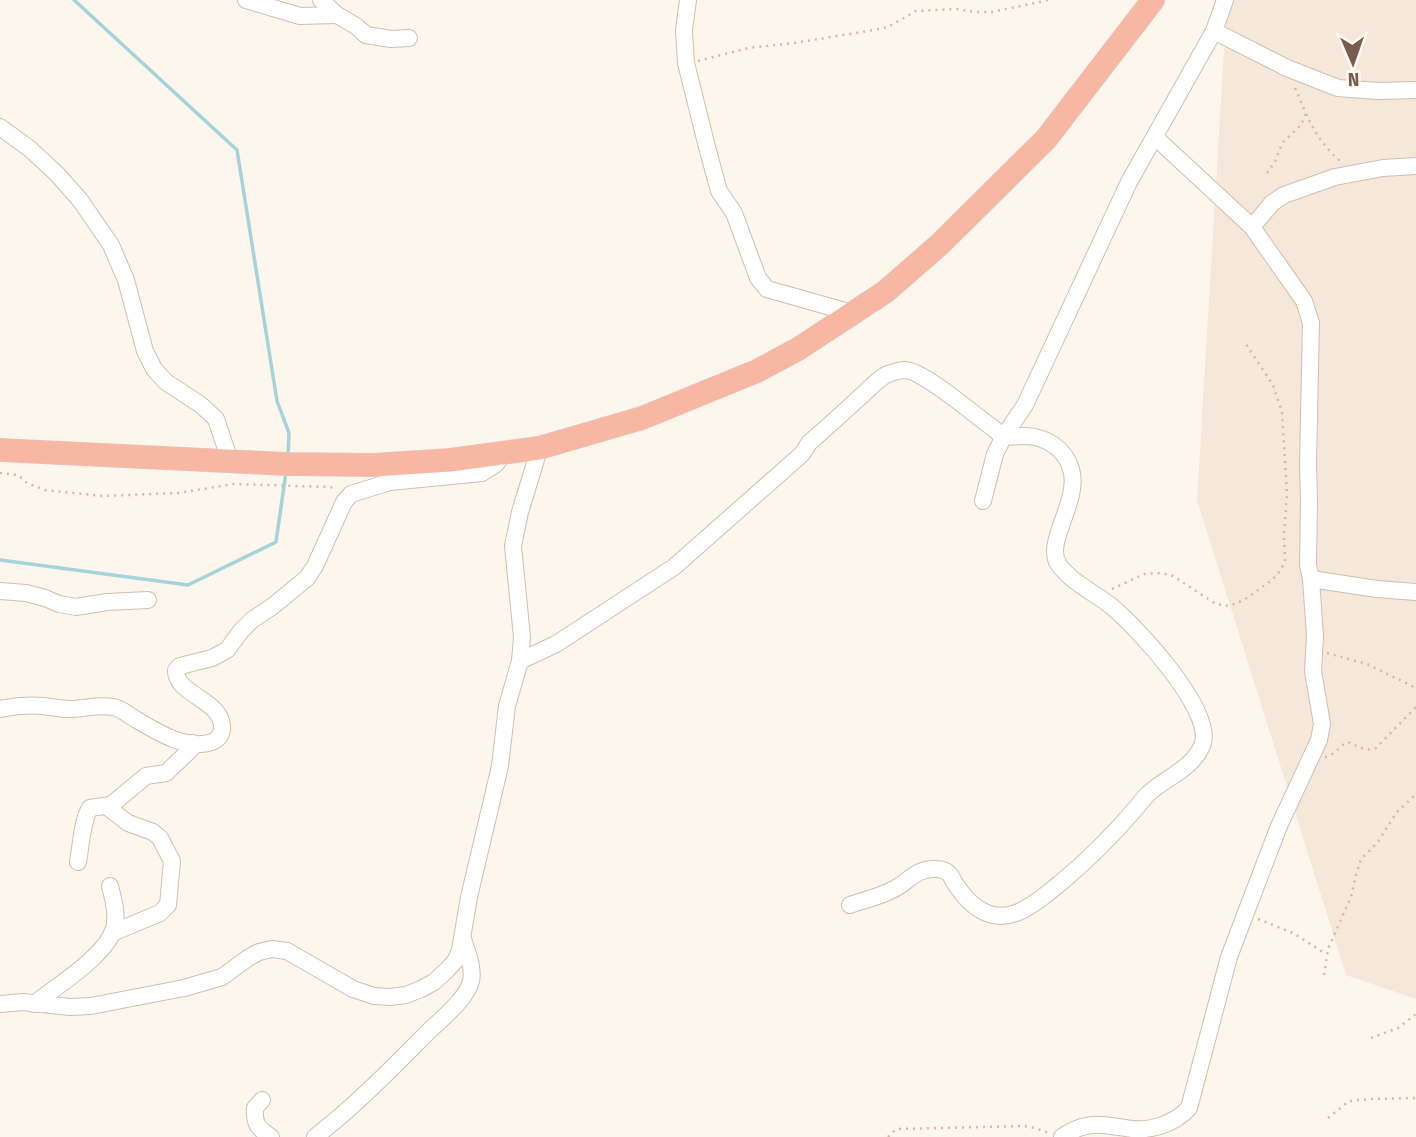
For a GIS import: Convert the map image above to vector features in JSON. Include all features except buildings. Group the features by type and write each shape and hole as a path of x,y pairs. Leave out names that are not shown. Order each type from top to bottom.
{"highway":[{"path":"0,450 288,464 373,465 450,460 539,448 642,418 757,371 798,349 885,292 939,245 1046,139 1153,0"}],"street":[{"path":"246,0 300,16 337,15"},
{"path":"321,0 366,35 391,39 410,38"},
{"path":"688,0 684,30 686,63 719,191 734,213 758,278 767,289 852,313"},
{"path":"983,501 995,454 1025,405 1123,194 1214,31 1225,0"},
{"path":"1214,31 1287,68 1338,88 1416,90"},
{"path":"1,129 30,149 80,200 111,245 126,280 145,351 154,369 166,382 201,405 216,419 230,461"},
{"path":"1062,1137 1084,1126 1112,1125 1136,1129 1163,1125 1181,1116 1189,1108 1229,957 1279,826 1319,740 1322,724 1312,671 1315,636 1308,565 1311,323 1304,301 1252,228 1155,137"},
{"path":"1252,228 1272,203 1284,195 1335,177 1383,168 1416,166"},
{"path":"520,662 556,645 674,568 802,454 809,443 886,374 906,370 929,380 1004,436 1036,437 1056,446 1067,458 1074,482 1072,497 1056,541 1057,564 1131,623 1171,670 1199,716 1203,728 1203,744 1195,757 1178,773 1149,793 1118,829 1075,871 1039,900 1016,913 1003,916 982,912 968,901 949,873 934,869 914,875 888,892 850,905"},
{"path":"0,1004 91,1006 184,988 222,977 248,958 272,949 287,951 354,989 374,996 406,995 428,986 447,971 456,960 463,939 471,889 500,766 507,706 520,662 522,637 513,546 517,522 539,448"},
{"path":"0,709 24,706 60,709 114,707 163,734 182,741 205,743 219,738 222,724 215,709 185,688 176,675 176,670 180,666 212,658 227,650 252,620 307,578 344,502 351,494 390,482 482,473 496,464 503,454"},
{"path":"1311,579 1416,592"},
{"path":"0,591 26,593 76,607 148,600"},
{"path":"78,862 90,808 111,805 146,776 166,773 191,749 193,743"},
{"path":"106,806 128,823 160,838 172,861 168,905 160,913 112,933"},
{"path":"34,1004 109,942 115,926 115,909 110,886"},
{"path":"315,1137 392,1068 468,990 472,979 463,939"},
{"path":"262,1100 255,1108 254,1116 256,1125 267,1136"}],"path":[{"path":"686,63 748,48 794,44 888,27 916,11 957,9 992,12 1049,0"},
{"path":"1287,68 1313,130 1328,151 1343,164 1362,172"},
{"path":"1267,173 1275,162 1282,143 1301,125 1306,113"},
{"path":"1095,594 1144,575 1161,573 1173,576 1216,604 1229,606 1244,600 1281,570 1285,560 1287,494 1282,412 1273,385 1246,344"},
{"path":"0,473 18,475 27,483 45,490 103,496 178,493 234,484 330,486 351,494"},
{"path":"1314,649 1367,664 1416,688"},
{"path":"1312,754 1329,757 1348,742 1362,750 1376,748 1416,707"},
{"path":"1324,975 1326,955 1351,897 1362,859 1378,842 1396,813 1416,794"},
{"path":"1245,912 1293,933 1326,955"},
{"path":"1371,1038 1398,1028 1416,1014"},
{"path":"1328,1118 1349,1101 1416,1098"},
{"path":"888,1137 899,1129 1025,1126 1057,1137"}],"shaded area":[{"path":"1227,0 1416,0 1416,999 1346,975 1197,500"}],"waterway":[{"path":"74,0 237,150 277,401 289,433 288,457"},
{"path":"0,560 188,585 276,542 286,472"}]}
